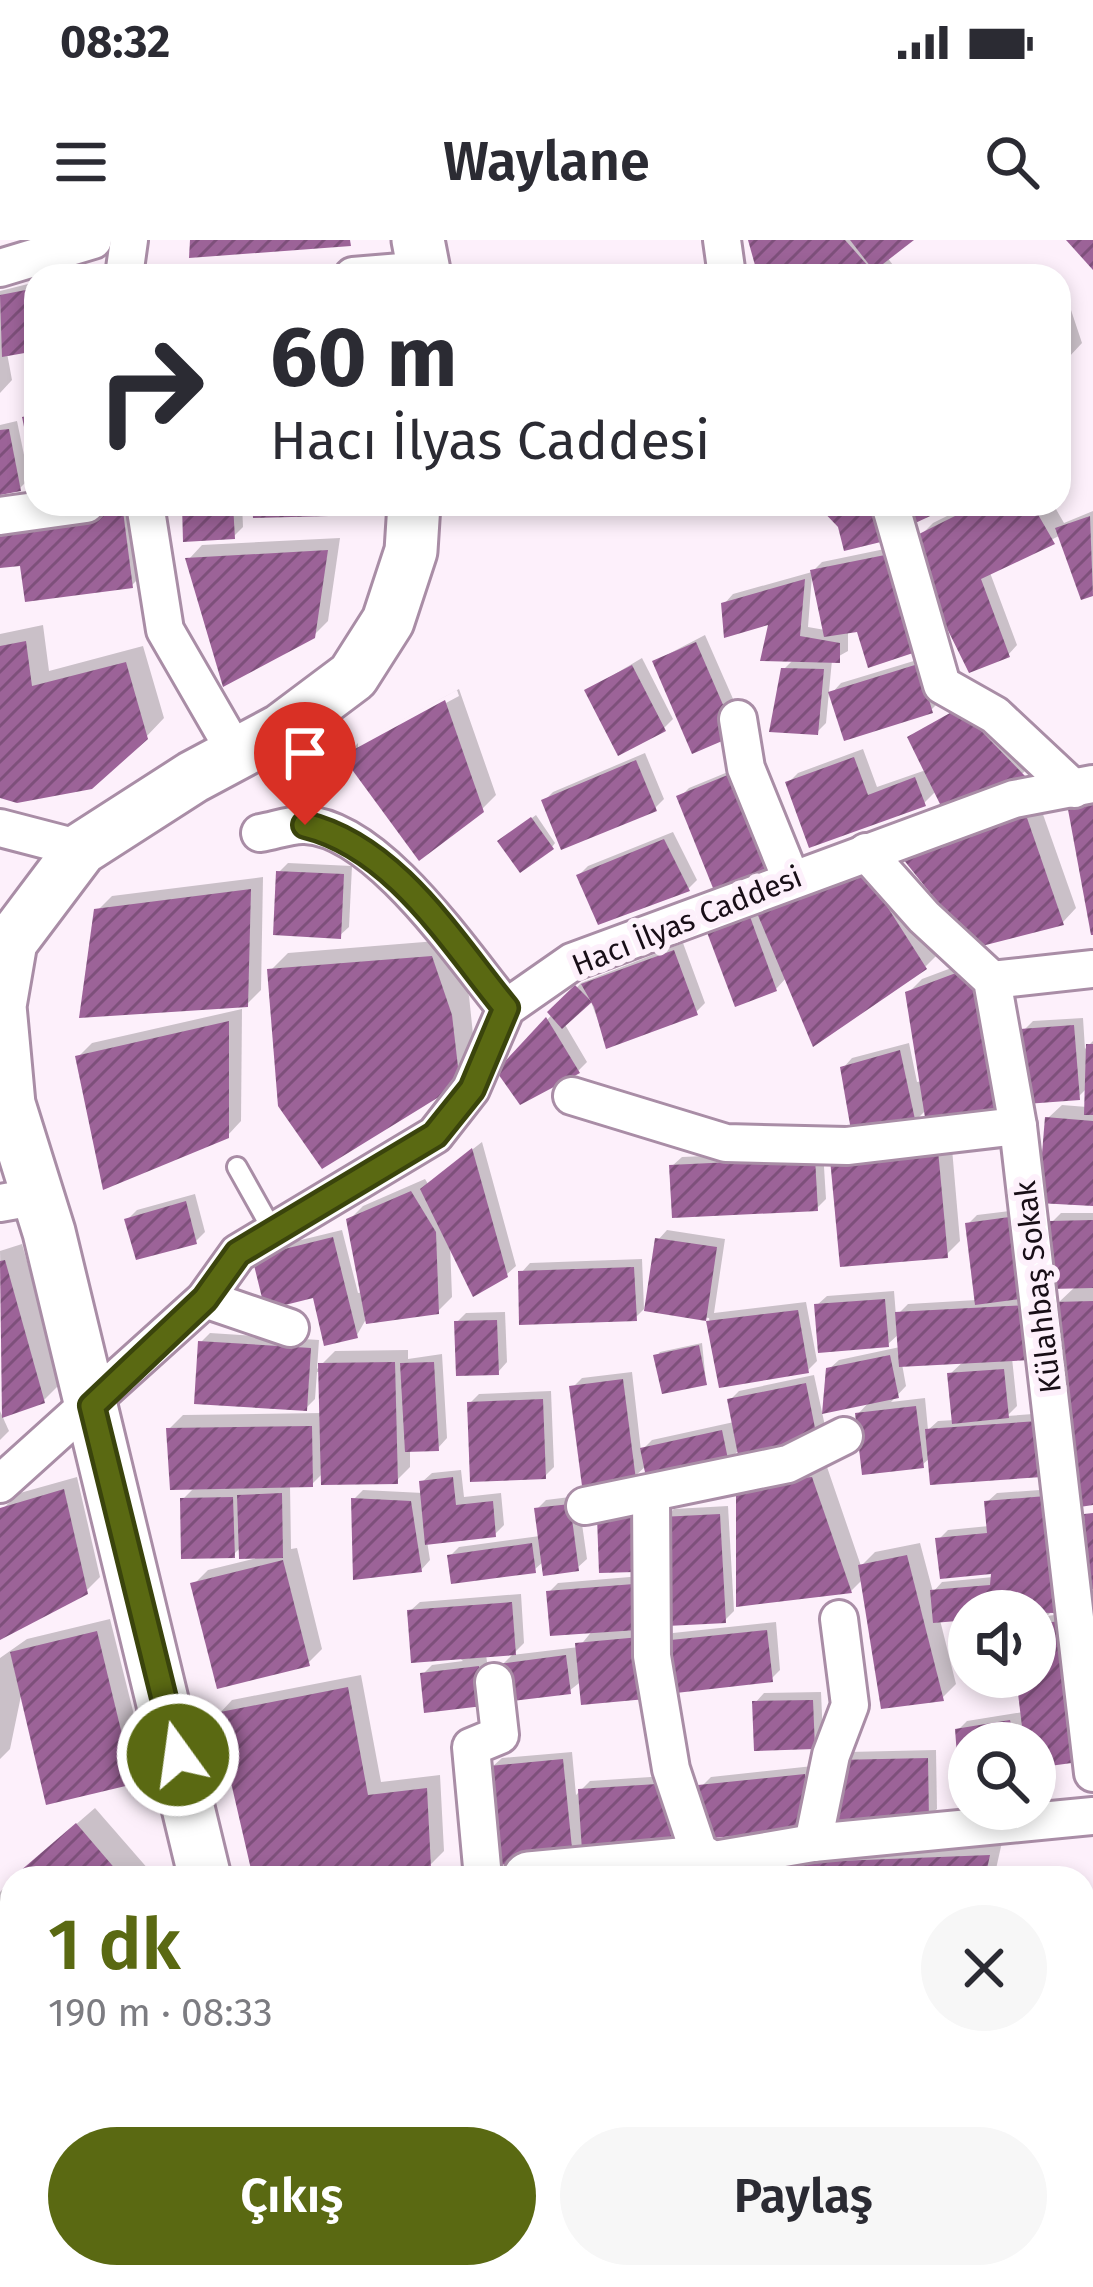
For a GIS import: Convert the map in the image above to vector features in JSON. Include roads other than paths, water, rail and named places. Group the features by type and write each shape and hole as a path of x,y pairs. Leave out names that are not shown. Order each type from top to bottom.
{"main road":[{"path":"202,1866 92,1406 20,1199 0,1006 11,942 81,849 214,765 281,730 352,676 388,621 411,551 413,516"}],"street":[{"path":"0,268 93,240"},
{"path":"147,516 165,630 214,765"},
{"path":"893,516 942,685 995,715 1083,786"},
{"path":"738,719 746,768 791,879"},
{"name":"Hacı İlyas Caddesi","path":"506,1008 572,962 1014,799 1083,786"},
{"path":"0,1484 92,1406 205,1299 238,1253 435,1135 472,1089 506,1008 400,879 337,833 305,825 260,833"},
{"path":"0,828 81,849"},
{"path":"866,852 924,917 992,980 1093,969"},
{"name":"Külahbaş Sokak","path":"992,980 1018,1126 1093,1773"},
{"path":"572,1096 726,1143 847,1146 1018,1126"},
{"path":"205,1299 290,1328"},
{"path":"585,1506 788,1464 844,1436"},
{"path":"651,1495 652,1656 671,1769 705,1866"},
{"path":"813,1843 831,1755 850,1705 839,1619"},
{"path":"482,1866 471,1747 500,1735 494,1682"},
{"path":"722,1866 813,1843 1093,1816"}],"lane":[{"path":"237,1167 274,1233"}]}
